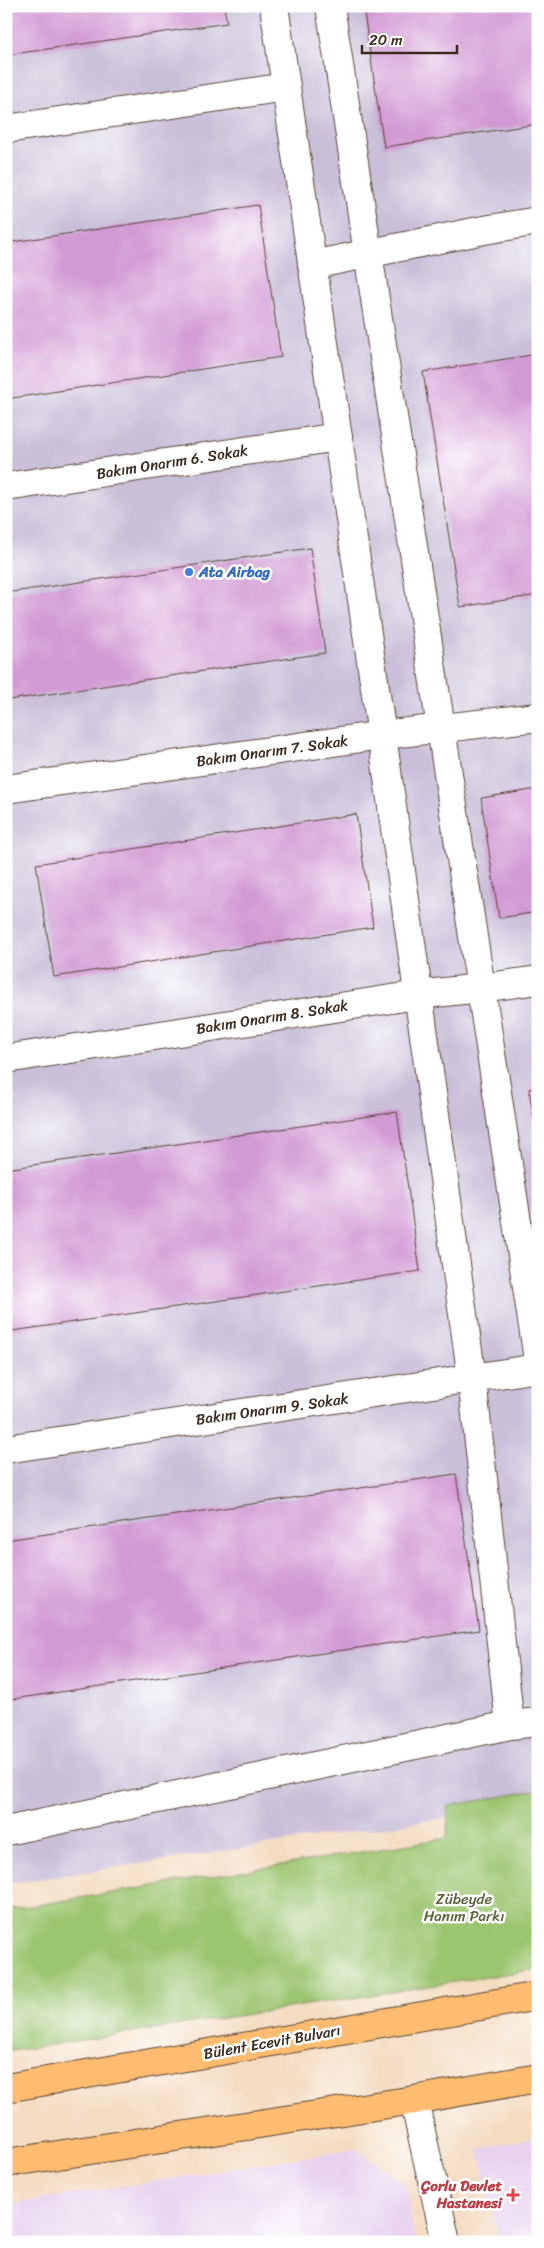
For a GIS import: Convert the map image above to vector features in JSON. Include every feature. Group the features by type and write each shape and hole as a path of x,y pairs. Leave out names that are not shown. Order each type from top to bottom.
{"main road":[{"name":"Bülent Ecevit Bulvarı","path":"6,2088 538,1996"},
{"path":"6,2163 414,2100 538,2078"}],"street":[{"path":"274,6 382,735 472,1380 510,1725"},
{"path":"330,6 538,1359"},
{"path":"6,129 286,87"},
{"path":"312,265 538,221"},
{"name":"Bakım Onarım 6. Sokak","path":"6,487 338,437"},
{"name":"Bakım Onarım 7. Sokak","path":"6,789 382,735 538,717"},
{"name":"Bakım Onarım 8. Sokak","path":"6,1059 417,994 538,980"},
{"name":"Bakım Onarım 9. Sokak","path":"6,1449 472,1380 538,1368"},
{"path":"6,1831 510,1725 538,1722"},
{"path":"414,2100 446,2242"}],"shaded area":[{"path":"6,6 538,6 538,1804 6,1884"},
{"name":"Çorlu Devlet Hastanesi","path":"538,2137 538,2242 499,2242 478,2149"},
{"path":"356,2149 406,2185 415,2242 6,2242 6,2205"}],"green space":[{"name":"Zübeyde Hanım Parkı","path":"538,1790 538,1969 6,2052 6,1910 447,1838 448,1806"}],"building":[{"path":"6,6 224,6 227,23 6,55"},
{"path":"363,6 538,6 538,124 384,147"},
{"path":"258,205 281,357 6,399 6,243"},
{"path":"538,354 538,595 460,607 423,372"},
{"path":"310,548 325,653 9,700 6,681 6,593"},
{"path":"538,789 538,912 499,918 481,798"},
{"path":"356,814 373,927 54,977 36,864"},
{"path":"538,1087 538,1141 537,1141 529,1089"},
{"path":"397,1112 420,1271 6,1332 6,1169"},
{"path":"456,1474 479,1630 6,1700 6,1540"}],"place":[{"name":"Ata Airbag","path":"189,572"},
{"name":"Çorlu Devlet Hastanesi","path":"513,2195"}]}
